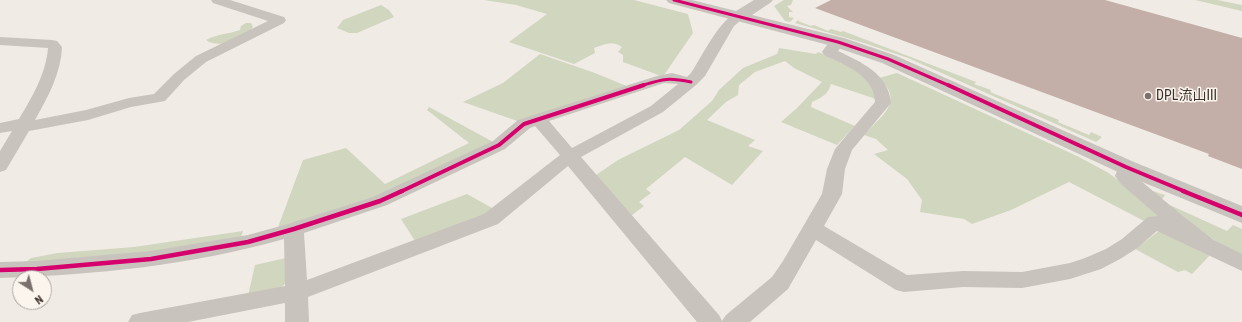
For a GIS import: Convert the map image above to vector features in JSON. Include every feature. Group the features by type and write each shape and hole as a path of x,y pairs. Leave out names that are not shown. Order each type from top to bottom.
{"street":[{"path":"0,128 88,115 128,103 159,98 179,77 200,59 279,20 217,0"},
{"path":"674,0 838,42 888,59 1126,167 1242,215"},
{"path":"140,322 295,293 491,219 570,156 657,109 691,82 697,76 729,24 765,0"},
{"path":"0,41 45,43 55,47 56,54 50,75 24,125 0,166"},
{"path":"734,322 780,283 832,194 836,169 844,149 883,102 884,95 882,89 868,74 830,52 838,42"},
{"path":"0,270 37,269 151,259 248,242 294,229 380,201 499,145 524,124 662,79 672,78 691,82"},
{"path":"539,120 711,322"},
{"path":"1126,167 1124,176 1177,222 1207,244 1242,263"},
{"path":"812,230 904,284 963,279 1022,280 1070,271 1093,264 1112,254 1129,244 1155,222 1183,236 1207,244"},
{"path":"294,229 297,322"}],"green space":[{"path":"484,0 634,0 688,14 693,33 664,75 661,76 623,62 623,55 618,52 622,47 612,43 594,48 595,53 574,64 509,42 547,14 516,5"},
{"path":"784,0 793,0 791,5 787,6 793,12 789,12 789,17 794,18 790,22 785,21 774,6"},
{"path":"1195,0 1217,0 1242,5 1242,11"},
{"path":"381,5 389,10 394,17 357,33 349,33 337,28 343,20"},
{"path":"799,19 798,21 811,26 814,25 828,31 831,29 841,32 843,31 976,82 974,84 991,90 990,92 1059,120 1058,122 1089,135 1091,132 1102,137 1096,142 908,58 864,43 795,23"},
{"path":"246,23 251,23 253,27 245,35 238,39 218,44 211,43 206,40 214,36 240,30 241,26"},
{"path":"779,48 816,54 818,52 833,58 862,75 874,88 876,99 831,84 830,88 822,97 812,102 811,107 855,126 837,145 781,122 822,82 794,68 785,61 755,72 739,85 738,95 726,102 707,120 755,140 748,146 763,151 732,185 685,157 646,189 651,193 639,202 644,206 628,218 593,177 618,160 679,130 712,101 719,90 743,68 777,54"},
{"path":"540,54 595,73 629,87 520,122 463,102 503,83"},
{"path":"897,73 1077,156 1107,172 1132,190 1161,216 1146,222 1069,182 1011,210 972,224 964,219 920,212 922,200 907,179 874,154 888,150 876,139 864,135 884,115 890,101 890,94 887,87 879,78"},
{"path":"429,107 495,143 377,198 277,230 303,160 346,148 385,184 469,143 427,110"},
{"path":"1153,191 1165,195 1161,201 1227,231 1233,225 1242,229 1242,258 1150,194"},
{"path":"467,194 494,209 485,215 415,241 401,219"},
{"path":"1163,228 1213,252 1192,274 1185,270 1178,272 1135,249"},
{"path":"243,231 240,240 154,254 24,264 31,258 58,253 134,247"},
{"path":"286,258 286,283 278,290 248,296 255,265"}],"building":[{"name":"DPL流山III","path":"831,0 1105,0 1242,38 1242,169 1208,156 1209,154 815,8"}],"cycle path":[{"path":"674,0 838,42 888,59 1126,167 1242,215"},
{"path":"0,270 37,269 151,259 248,242 294,229 380,201 499,145 524,124 662,79 672,78 691,82"}],"place":[{"name":"DPL流山III","path":"1148,96"}]}
